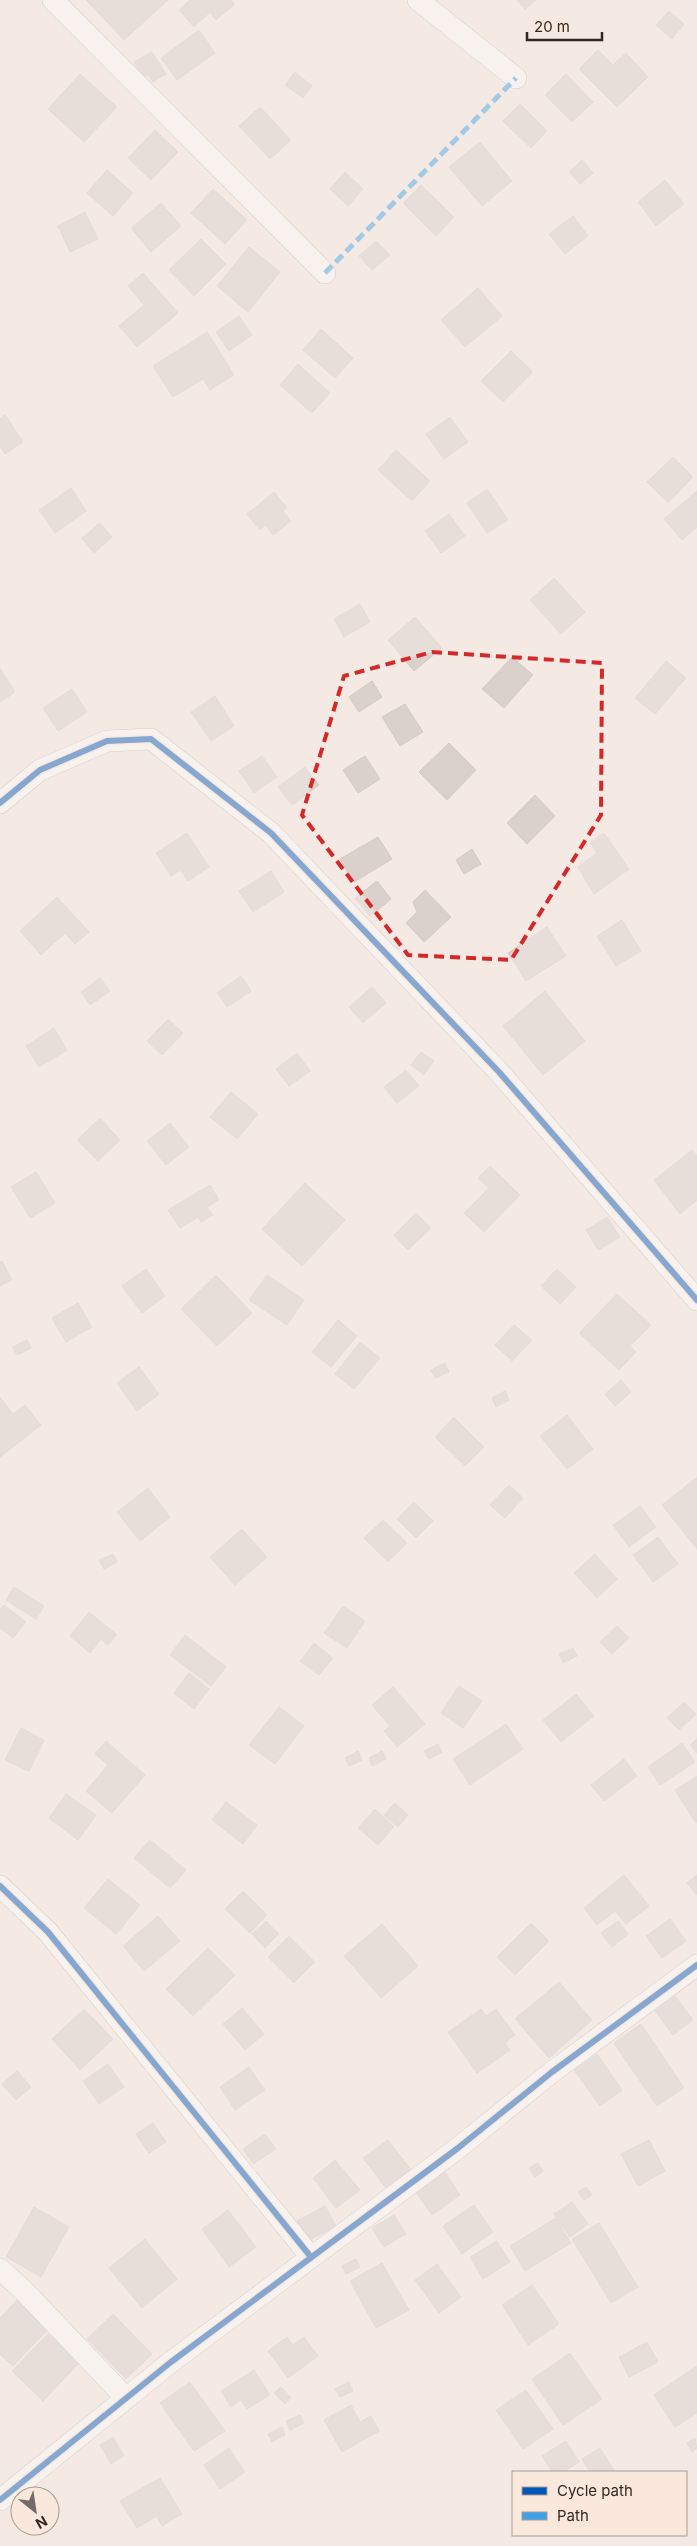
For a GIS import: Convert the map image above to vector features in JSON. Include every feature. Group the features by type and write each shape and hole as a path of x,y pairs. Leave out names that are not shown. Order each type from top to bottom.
{"street":[{"path":"53,0 325,273"},
{"path":"418,0 516,78"},
{"path":"0,802 40,770 90,748 107,742 151,739 272,833 499,1072 697,1300"},
{"path":"0,1886 48,1932 311,2257"},
{"path":"0,2500 126,2398 458,2148 552,2072 697,1965"},
{"path":"0,2269 25,2292 126,2398"}],"highlighted area":[{"path":"432,652 602,663 601,815 511,960 408,955 302,815 344,676"}],"building":[{"path":"86,0 168,0 124,40"},
{"path":"190,0 231,0 235,4 216,20 210,12 194,27 179,10"},
{"path":"517,0 536,0 525,9"},
{"path":"669,11 684,24 672,39 656,25"},
{"path":"199,30 215,53 177,80 161,58"},
{"path":"598,50 613,65 626,53 648,77 617,107 579,69"},
{"path":"152,52 166,74 153,82 148,74 143,77 134,62"},
{"path":"295,72 312,86 303,98 285,85"},
{"path":"80,74 117,107 84,142 48,109"},
{"path":"566,74 593,102 572,122 545,95"},
{"path":"520,104 547,131 531,148 503,121"},
{"path":"260,107 291,140 270,159 239,126"},
{"path":"155,130 178,152 151,180 128,158"},
{"path":"480,142 512,181 482,206 449,167"},
{"path":"582,160 593,173 580,184 569,172"},
{"path":"107,170 133,193 113,216 87,193"},
{"path":"345,172 363,189 348,206 330,189"},
{"path":"665,180 684,204 656,226 638,202"},
{"path":"421,185 454,217 436,236 403,203"},
{"path":"213,189 247,220 225,244 191,213"},
{"path":"161,203 181,226 151,252 131,228"},
{"path":"85,212 98,239 70,252 58,226"},
{"path":"573,216 588,236 565,254 549,234"},
{"path":"201,239 226,264 194,296 169,270"},
{"path":"376,241 390,255 372,270 359,256"},
{"path":"249,247 280,272 248,312 217,286"},
{"path":"143,273 178,313 137,347 119,326 144,305 128,286"},
{"path":"478,288 502,316 465,347 441,320"},
{"path":"239,316 252,335 229,351 216,332"},
{"path":"321,329 353,358 335,378 303,350"},
{"path":"207,332 234,375 210,390 203,379 173,397 153,366"},
{"path":"511,351 533,372 503,402 481,381"},
{"path":"298,364 330,393 312,413 280,385"},
{"path":"5,415 23,442 5,454 0,446 0,419"},
{"path":"450,417 468,442 444,459 426,434"},
{"path":"396,450 430,481 412,501 378,470"},
{"path":"673,457 693,477 668,503 647,482"},
{"path":"71,488 86,511 55,533 39,510"},
{"path":"487,489 508,520 487,533 467,503"},
{"path":"697,491 697,527 682,540 664,519"},
{"path":"274,492 287,508 283,511 291,521 273,535 266,525 260,530 247,514"},
{"path":"449,514 465,536 441,553 425,531"},
{"path":"100,523 112,537 94,553 82,538"},
{"path":"554,578 585,612 561,634 530,600"},
{"path":"360,604 370,622 344,637 334,619"},
{"path":"415,617 442,648 414,671 388,640"},
{"path":"512,657 533,675 504,708 482,689"},
{"path":"666,661 686,678 655,714 635,698"},
{"path":"0,668 15,692 0,702"},
{"path":"372,681 382,697 359,712 349,697"},
{"path":"72,689 87,712 58,731 43,708"},
{"path":"215,696 234,726 211,741 191,712"},
{"path":"405,704 423,732 400,746 382,717"},
{"path":"449,743 476,770 447,800 419,772"},
{"path":"262,756 277,777 254,793 239,771"},
{"path":"365,756 380,779 358,793 343,770"},
{"path":"305,767 319,785 292,805 278,787"},
{"path":"535,795 555,816 527,844 507,823"},
{"path":"187,833 209,867 188,881 181,870 171,876 156,853"},
{"path":"604,833 629,869 594,894 578,867 597,853 590,843"},
{"path":"378,837 392,859 354,882 340,859"},
{"path":"472,849 481,864 464,874 456,860"},
{"path":"271,871 284,892 253,912 239,891"},
{"path":"377,881 391,899 370,916 355,898"},
{"path":"425,890 451,917 424,942 406,923 417,912 413,902"},
{"path":"57,897 89,932 75,944 65,933 41,955 20,931"},
{"path":"622,920 641,951 616,966 597,936"},
{"path":"547,927 566,956 526,981 508,953"},
{"path":"241,976 251,991 227,1007 217,993"},
{"path":"100,978 110,991 90,1005 81,992"},
{"path":"372,987 386,1003 363,1023 349,1007"},
{"path":"545,991 585,1041 543,1075 503,1026"},
{"path":"168,1019 183,1033 162,1055 147,1041"},
{"path":"54,1028 67,1050 39,1067 26,1046"},
{"path":"421,1052 434,1061 424,1075 411,1065"},
{"path":"297,1053 310,1071 289,1086 276,1069"},
{"path":"406,1070 419,1086 397,1103 384,1087"},
{"path":"231,1092 258,1114 237,1139 210,1117"},
{"path":"100,1118 120,1140 98,1161 77,1140"},
{"path":"170,1123 189,1147 166,1165 147,1141"},
{"path":"692,1150 697,1156 697,1200 680,1214 654,1180"},
{"path":"490,1166 520,1195 484,1232 464,1213 489,1188 478,1178"},
{"path":"36,1172 55,1203 30,1218 11,1187"},
{"path":"305,1183 345,1220 302,1266 262,1229"},
{"path":"210,1185 219,1200 207,1207 213,1215 201,1222 198,1217 180,1228 168,1210"},
{"path":"416,1213 431,1228 408,1250 394,1235"},
{"path":"607,1217 620,1237 598,1250 586,1230"},
{"path":"2,1261 12,1280 0,1286 0,1262"},
{"path":"146,1269 165,1296 142,1313 122,1286"},
{"path":"557,1269 576,1287 560,1304 541,1286"},
{"path":"216,1275 252,1313 217,1346 181,1309"},
{"path":"267,1275 304,1300 287,1325 249,1300"},
{"path":"617,1294 651,1325 630,1346 636,1352 619,1370 579,1333"},
{"path":"78,1303 92,1327 66,1342 52,1318"},
{"path":"338,1320 357,1336 331,1367 312,1352"},
{"path":"514,1325 532,1340 512,1361 495,1345"},
{"path":"27,1340 31,1348 17,1355 13,1347"},
{"path":"360,1342 380,1358 354,1389 335,1374"},
{"path":"445,1363 449,1372 435,1378 431,1370"},
{"path":"139,1367 159,1394 137,1411 117,1383"},
{"path":"621,1380 631,1392 615,1406 605,1394"},
{"path":"505,1391 509,1400 496,1407 492,1398"},
{"path":"0,1397 13,1414 25,1405 41,1425 0,1457"},
{"path":"567,1415 593,1449 567,1469 540,1436"},
{"path":"454,1417 484,1447 465,1466 435,1437"},
{"path":"697,1477 697,1549 662,1505"},
{"path":"509,1485 523,1498 505,1518 490,1505"},
{"path":"148,1488 170,1517 140,1541 117,1512"},
{"path":"414,1502 433,1521 416,1538 397,1519"},
{"path":"640,1506 656,1527 629,1547 613,1525"},
{"path":"383,1520 407,1543 388,1562 364,1538"},
{"path":"242,1529 267,1557 235,1585 210,1557"},
{"path":"658,1537 678,1564 653,1582 633,1555"},
{"path":"113,1554 117,1562 104,1569 99,1560"},
{"path":"595,1554 617,1579 597,1598 574,1573"},
{"path":"14,1587 44,1606 36,1619 6,1600"},
{"path":"4,1605 26,1622 13,1638 0,1628 0,1609"},
{"path":"343,1606 365,1621 347,1648 324,1633"},
{"path":"89,1612 117,1635 108,1645 101,1639 90,1653 70,1636"},
{"path":"617,1626 629,1638 612,1654 600,1642"},
{"path":"185,1635 226,1667 211,1686 170,1655"},
{"path":"314,1643 333,1658 319,1675 300,1661"},
{"path":"573,1648 577,1656 563,1663 559,1654"},
{"path":"189,1673 209,1689 194,1709 174,1693"},
{"path":"459,1686 482,1701 463,1728 441,1713"},
{"path":"393,1687 425,1724 397,1747 384,1731 390,1726 372,1705"},
{"path":"576,1694 594,1716 561,1742 543,1720"},
{"path":"684,1702 696,1714 679,1730 667,1718"},
{"path":"279,1707 304,1726 275,1764 249,1745"},
{"path":"506,1724 523,1749 470,1785 453,1759"},
{"path":"21,1728 44,1740 29,1771 5,1760"},
{"path":"697,1738 697,1753 690,1745"},
{"path":"106,1741 145,1775 112,1813 86,1791 108,1765 95,1754"},
{"path":"682,1743 695,1762 660,1785 648,1767"},
{"path":"438,1744 442,1752 429,1759 424,1751"},
{"path":"358,1751 362,1760 349,1766 345,1758"},
{"path":"382,1751 386,1759 372,1766 369,1758"},
{"path":"624,1759 637,1776 604,1801 591,1785"},
{"path":"697,1776 697,1822 696,1823 675,1790"},
{"path":"66,1794 96,1815 78,1840 49,1818"},
{"path":"226,1802 257,1825 243,1844 212,1820"},
{"path":"395,1803 408,1815 398,1827 384,1815"},
{"path":"375,1809 394,1827 378,1845 358,1828"},
{"path":"150,1840 186,1870 170,1888 134,1858"},
{"path":"624,1875 649,1906 626,1924 615,1911 597,1925 584,1908"},
{"path":"697,1875 697,1895 687,1883"},
{"path":"108,1879 140,1905 116,1934 84,1908"},
{"path":"243,1891 267,1915 250,1933 225,1909"},
{"path":"158,1916 180,1941 144,1971 123,1946"},
{"path":"670,1919 686,1941 662,1958 646,1936"},
{"path":"266,1921 279,1934 265,1948 252,1934"},
{"path":"618,1921 628,1934 612,1947 601,1933"},
{"path":"531,1923 549,1941 515,1975 497,1957"},
{"path":"382,1924 418,1966 381,1998 344,1956"},
{"path":"289,1936 315,1962 294,1983 268,1957"},
{"path":"208,1948 235,1975 193,2016 166,1989"},
{"path":"559,1982 592,2020 549,2058 515,2019"},
{"path":"675,1996 693,2020 673,2035 655,2011"},
{"path":"242,2008 264,2034 245,2050 223,2024"},
{"path":"84,2009 113,2039 80,2070 52,2039"},
{"path":"481,2009 486,2016 496,2009 515,2035 505,2043 510,2050 477,2073 448,2032"},
{"path":"641,2024 684,2088 657,2106 614,2043"},
{"path":"597,2054 622,2090 600,2106 574,2070"},
{"path":"108,2064 124,2087 99,2104 83,2081"},
{"path":"249,2067 265,2090 235,2110 220,2087"},
{"path":"17,2071 31,2087 16,2100 2,2084"},
{"path":"153,2123 166,2142 149,2153 136,2134"},
{"path":"265,2134 276,2149 253,2164 243,2149"},
{"path":"388,2140 411,2170 387,2189 363,2158"},
{"path":"649,2140 665,2171 638,2186 621,2154"},
{"path":"335,2160 360,2190 336,2208 313,2178"},
{"path":"538,2163 543,2171 535,2177 529,2168"},
{"path":"444,2171 460,2195 432,2215 415,2191"},
{"path":"586,2187 592,2195 584,2200 578,2192"},
{"path":"572,2202 588,2224 570,2237 554,2214"},
{"path":"474,2205 493,2232 462,2254 443,2226"},
{"path":"325,2206 336,2226 308,2241 297,2221"},
{"path":"34,2207 69,2227 41,2277 6,2257"},
{"path":"228,2210 256,2247 229,2267 202,2229"},
{"path":"394,2215 406,2234 384,2247 372,2228"},
{"path":"556,2218 571,2243 525,2271 510,2246"},
{"path":"599,2223 638,2287 611,2303 572,2239"},
{"path":"145,2239 177,2279 142,2308 109,2268"},
{"path":"497,2241 510,2262 483,2279 470,2257"},
{"path":"356,2259 360,2267 346,2274 342,2266"},
{"path":"382,2263 409,2310 376,2328 350,2281"},
{"path":"437,2264 461,2297 439,2313 415,2280"},
{"path":"532,2285 559,2324 528,2345 502,2305"},
{"path":"18,2299 49,2328 13,2366 0,2354 0,2318"},
{"path":"113,2314 152,2354 126,2379 87,2339"},
{"path":"48,2334 79,2363 43,2401 12,2371"},
{"path":"287,2337 293,2345 304,2337 318,2356 288,2378 268,2351"},
{"path":"647,2342 658,2362 629,2377 619,2357"},
{"path":"570,2353 602,2399 563,2425 532,2379"},
{"path":"697,2366 697,2413 675,2427 654,2395"},
{"path":"254,2370 270,2395 247,2409 241,2400 231,2407 221,2391"},
{"path":"190,2382 225,2431 194,2451 160,2403"},
{"path":"349,2382 353,2391 340,2397 335,2389"},
{"path":"281,2387 291,2398 285,2404 274,2393"},
{"path":"526,2390 553,2429 523,2449 496,2410"},
{"path":"351,2405 360,2422 371,2416 379,2431 342,2452 324,2420"},
{"path":"300,2415 304,2423 290,2430 286,2421"},
{"path":"282,2427 285,2435 272,2442 268,2434"},
{"path":"113,2437 124,2456 111,2464 100,2445"},
{"path":"695,2438 697,2448 692,2452 687,2443"},
{"path":"566,2441 579,2462 565,2471 551,2471 542,2456"},
{"path":"229,2448 245,2472 220,2489 204,2465"},
{"path":"600,2448 614,2470 589,2471 582,2459"},
{"path":"160,2478 182,2514 162,2526 157,2516 137,2528 120,2501"}],"marked path":[{"path":"325,273 516,78"}],"cycle path":[{"path":"0,803 40,770 107,741 151,739 271,833 499,1072 697,1300"},
{"path":"0,1886 48,1932 311,2257"},
{"path":"0,2500 171,2362 458,2148 552,2072 697,1965"}]}
